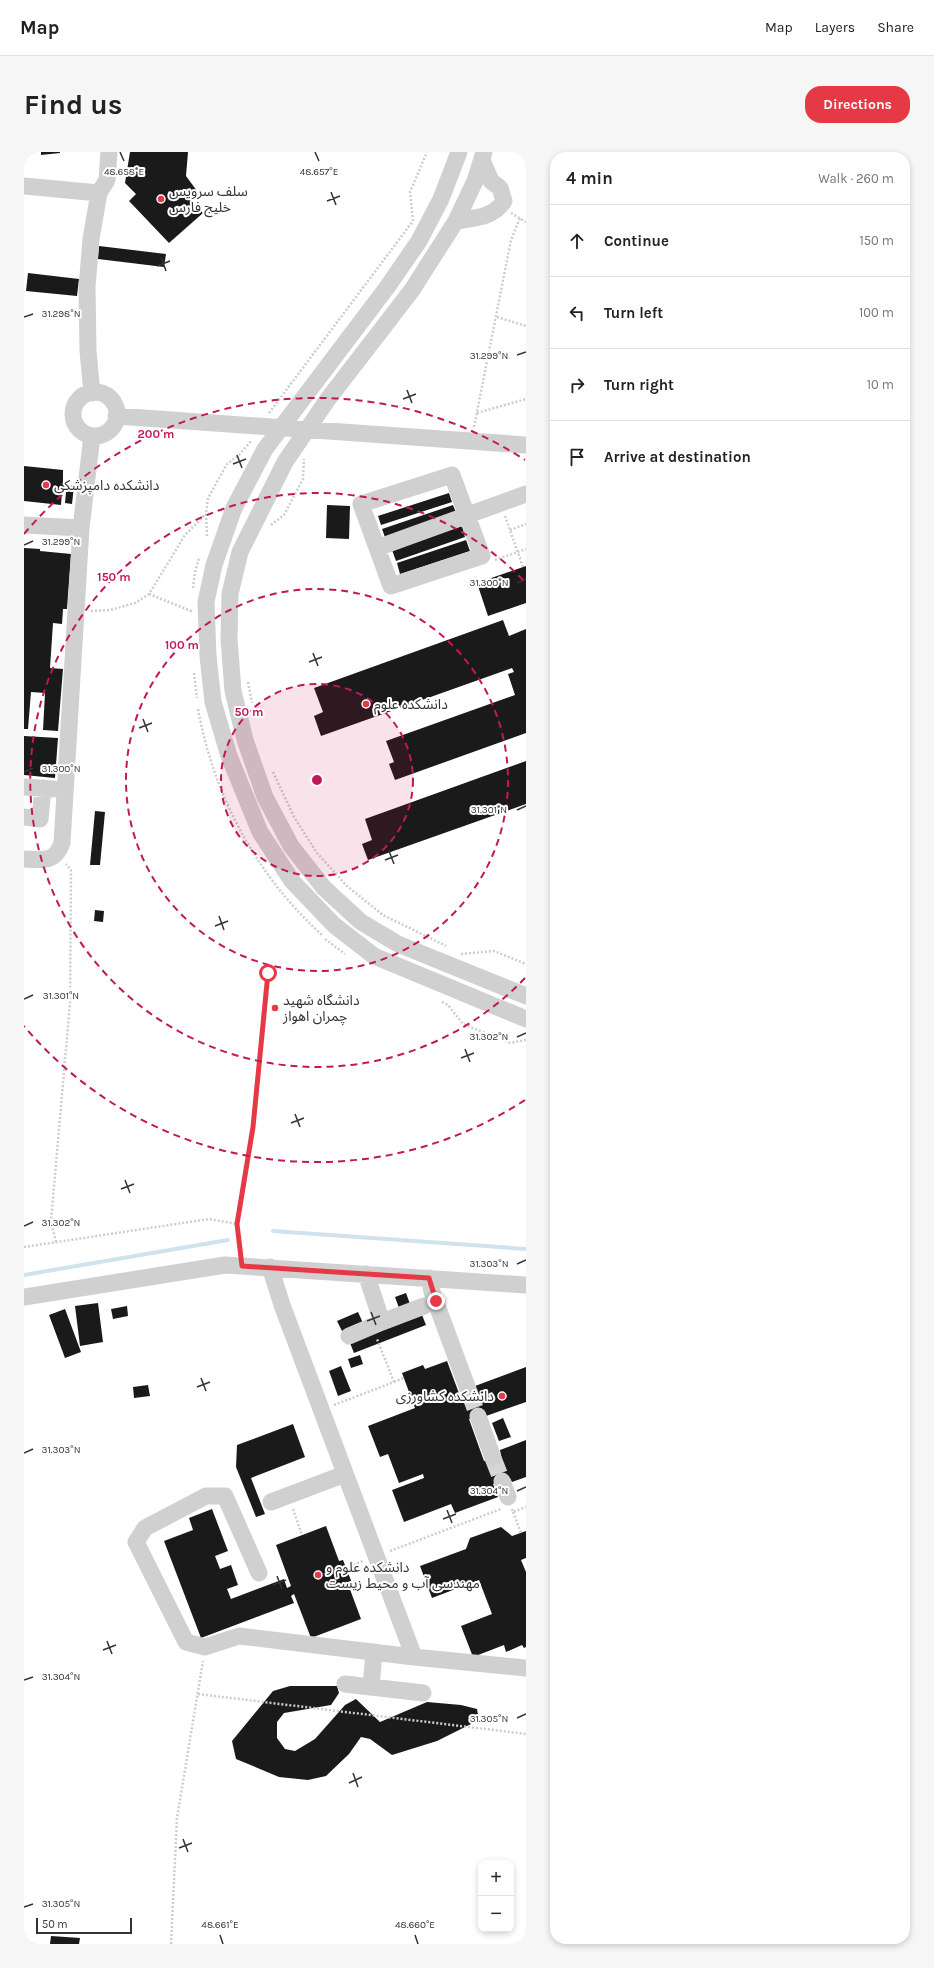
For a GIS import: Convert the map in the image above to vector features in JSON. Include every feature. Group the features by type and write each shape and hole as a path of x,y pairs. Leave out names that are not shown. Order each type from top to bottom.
{"lane":[{"path":"92,393 88,350 87,286 91,239 99,193 107,180 109,152"},
{"path":"459,152 441,198 419,242 388,286 265,449 234,508 214,565 206,602 208,656 213,702 234,770 260,832 292,880 334,925 374,956 526,1019"},
{"path":"456,221 482,217 498,210 504,201 500,188 491,181 483,156"},
{"path":"483,156 475,181 456,221 412,290 328,399 284,462 240,552 230,594 229,639 233,691 245,740 265,797 291,846 324,888 361,922 398,944 526,996"},
{"path":"24,186 99,193"},
{"path":"97,392 106,396 113,402 116,416 116,421 110,430 102,435 92,436 83,433 76,426 73,417 74,407 79,399 97,392"},
{"path":"116,416 526,445"},
{"path":"24,859 51,859 58,854 62,843 81,528 92,436"},
{"path":"452,475 467,516 482,556 391,586 361,504 452,475"},
{"path":"377,548 526,494"},
{"path":"24,525 81,528"},
{"path":"24,787 65,790"},
{"path":"24,817 40,818 43,788"},
{"path":"24,1297 225,1265 526,1285"},
{"path":"270,1267 282,1305 414,1657"},
{"path":"366,1274 377,1324"},
{"path":"429,1278 432,1292 469,1392"},
{"path":"349,1336 424,1306"},
{"path":"478,1416 493,1458"},
{"path":"271,1502 345,1474"},
{"path":"502,1481 508,1506"},
{"path":"259,1573 225,1496 206,1496 145,1528 136,1542 186,1642 205,1647 239,1636 414,1657 526,1668"},
{"path":"371,1687 374,1652"},
{"path":"346,1684 423,1693"}],"path":[{"path":"506,217 513,207"},
{"path":"471,441 497,317 511,240 520,218"},
{"path":"497,317 526,326"},
{"path":"477,414 526,399"},
{"path":"268,527 284,515 303,479 305,455"},
{"path":"500,504 523,567"},
{"path":"76,613 110,610 135,603 149,594 185,535 206,514"},
{"path":"510,530 526,524"},
{"path":"248,679 254,709"},
{"path":"270,765 294,818 317,853 348,886 383,915 449,948"},
{"path":"56,1242 51,1221 70,1003 71,870 58,854"},
{"path":"455,951 461,954 494,951 526,964"},
{"path":"242,1266 237,1224 253,1127 268,973"},
{"path":"24,1247 209,1219 237,1224"},
{"path":"377,1324 394,1382"},
{"path":"321,1410 403,1378"},
{"path":"288,1496 302,1535"},
{"path":"346,1568 508,1506 521,1533"},
{"path":"171,1944 177,1818 205,1647"},
{"path":"198,1694 526,1734"}],"building":[{"path":"41,152 60,152 60,153 41,155"},
{"name":"سلف سرویس خلیج فارس","path":"130,152 188,152 186,176 197,191 189,197 203,213 169,243 129,201 136,194 125,183"},
{"path":"99,246 166,254 164,267 98,259"},
{"path":"28,273 79,279 77,296 26,291"},
{"name":"دانشکده دامپزشکی","path":"24,466 63,470 63,485 74,486 72,504 65,503 66,492 62,492 61,505 24,501"},
{"path":"449,493 452,502 381,525 378,516"},
{"path":"327,505 350,506 349,539 326,538"},
{"path":"453,505 457,515 386,540 382,529"},
{"path":"462,526 465,537 396,561 392,550"},
{"path":"466,540 470,551 400,574 397,563"},
{"path":"24,548 71,554 67,609 63,609 62,624 53,623 50,668 63,669 58,731 43,730 45,693 31,692 28,729 24,729"},
{"path":"526,566 526,603 488,616 477,583"},
{"name":"دانشکده علوم","path":"503,620 509,636 526,629 526,733 395,780 389,764 394,762 386,741 515,695 508,674 514,672 512,668 321,736 314,716 323,712 314,688"},
{"path":"24,736 58,738 55,778 24,775"},
{"path":"526,761 526,804 368,860 362,844 372,840 365,819"},
{"path":"95,811 105,812 100,865 90,865"},
{"path":"95,910 104,911 103,922 94,921"},
{"path":"406,1293 410,1304 399,1308 395,1297"},
{"path":"98,1303 103,1342 80,1346 75,1306"},
{"path":"127,1306 128,1316 113,1319 111,1309"},
{"path":"65,1309 81,1352 65,1358 49,1315"},
{"path":"358,1312 363,1323 343,1333 337,1321"},
{"path":"422,1315 426,1325 354,1353 350,1343"},
{"path":"360,1355 363,1364 351,1368 348,1359"},
{"path":"447,1361 460,1396 476,1389 475,1386 526,1367 526,1402 486,1416 485,1413 469,1419 484,1461 501,1455 500,1450 526,1440 526,1477 512,1482 510,1478 493,1484 498,1497 455,1513 451,1504 404,1522 392,1490 424,1478 423,1474 399,1483 388,1454 380,1457 368,1426 415,1408 402,1373 423,1365 425,1369"},
{"path":"341,1366 351,1391 338,1396 329,1371"},
{"path":"148,1385 150,1396 134,1398 133,1387"},
{"path":"503,1418 511,1437 499,1441 492,1423"},
{"path":"293,1424 305,1457 251,1478 265,1514 256,1517 236,1467 237,1445"},
{"path":"212,1509 228,1551 215,1556 220,1569 231,1565 238,1585 227,1589 231,1599 284,1579 287,1588 291,1586 276,1545 326,1526 339,1561 343,1560 352,1583 348,1584 361,1619 311,1638 294,1594 291,1596 294,1603 201,1638 164,1541 193,1530 189,1518"},
{"path":"501,1527 512,1536 526,1531 526,1558 521,1560 526,1572 526,1647 524,1648 522,1645 506,1652 504,1645 473,1657 461,1626 492,1614 479,1580 432,1598 420,1566 466,1549 470,1538"},
{"path":"290,1686 337,1686 339,1693 331,1705 284,1713 277,1722 277,1738 285,1749 295,1751 315,1739 345,1705 356,1699 380,1722 427,1702 461,1705 477,1709 479,1720 437,1741 392,1755 370,1739 361,1737 349,1754 326,1776 308,1780 279,1777 236,1759 232,1741 273,1691"},
{"path":"51,1936 80,1938 79,1944 50,1944"}],"waterway":[{"path":"273,1231 526,1249"},
{"path":"24,1275 228,1240"}],"tunnel":[{"path":"469,1392 478,1416"},
{"path":"493,1458 502,1481"}],"place":[{"name":"سلف سرویس خلیج فارس","path":"161,199"},
{"name":"دانشکده دامپزشکی","path":"46,485"},
{"name":"دانشکده علوم","path":"366,704"},
{"name":"دانشگاه شهید چمران اهواز","path":"275,1008"},
{"name":"دانشکده کشاورزی","path":"502,1396"},
{"name":"دانشکده علوم و مهندسی آب و محیط زیست","path":"318,1575"}],"route":[{"path":"268,973 253,1127 237,1224 242,1266 429,1278 432,1292 436,1301"}]}
